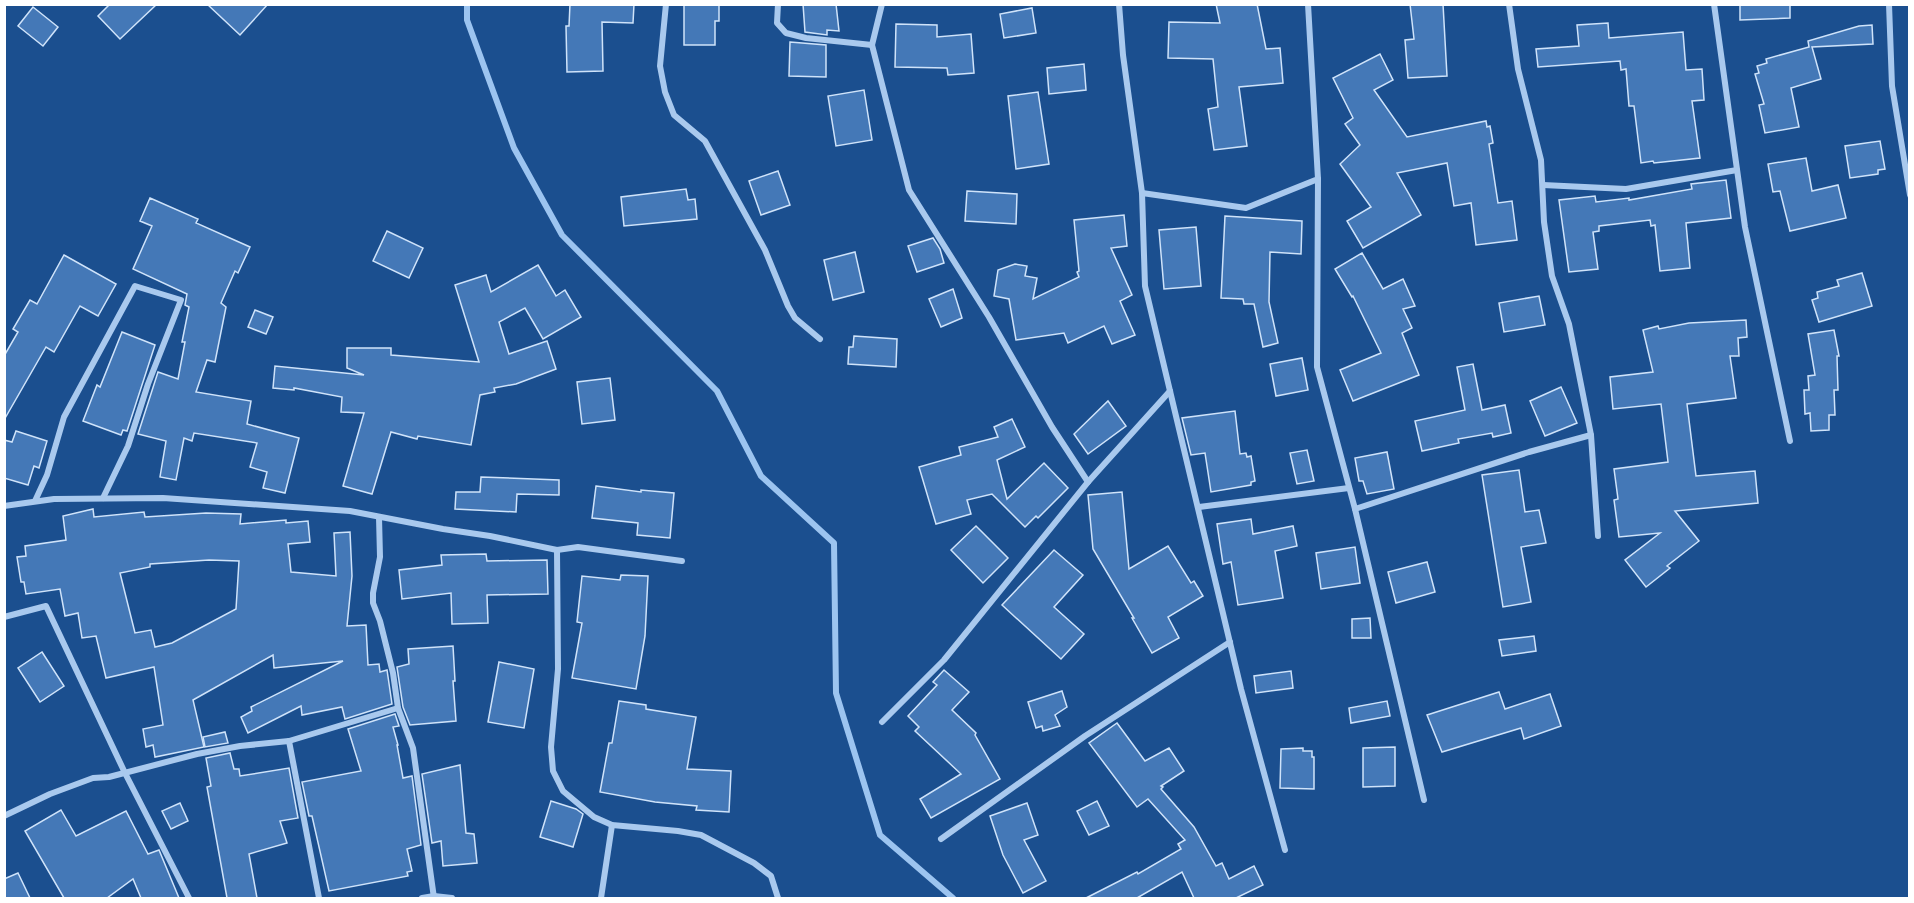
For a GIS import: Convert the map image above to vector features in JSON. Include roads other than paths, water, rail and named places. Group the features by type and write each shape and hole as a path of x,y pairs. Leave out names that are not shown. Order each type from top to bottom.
{"street":[{"path":"666,4 660,66 665,92 674,115 705,141 765,250 788,306 795,318 820,339"},
{"path":"778,4 777,23 786,33 806,38 872,45"},
{"path":"882,4 872,45 909,190 989,317 1052,427 1088,482"},
{"path":"1119,4 1142,193 1145,286 1230,642 1285,850"},
{"path":"1308,4 1318,178 1317,367 1355,509 1424,800"},
{"path":"1509,4 1518,69 1541,160 1544,222 1552,276 1569,324 1591,435 1598,536"},
{"path":"1714,4 1745,226 1790,441"},
{"path":"1889,4 1892,86 1910,195"},
{"path":"1544,185 1626,189 1737,170"},
{"path":"1142,193 1246,208 1318,178"},
{"path":"35,501 47,475 64,417 135,286 181,300 148,384 128,446 103,498"},
{"path":"882,722 944,660 1088,482 1170,391"},
{"path":"1355,509 1529,452 1591,435"},
{"path":"1199,507 1349,488"},
{"path":"4,506 54,499 163,498 350,511 557,550 578,547 682,561"},
{"path":"379,517 380,557 373,603 393,673 398,708 413,748 434,897"},
{"path":"557,550 558,669 551,747 553,771 563,791 594,817 612,825 701,835 771,876 778,898"},
{"path":"4,617 46,606 125,773 189,898"},
{"path":"941,838 1085,736 1230,642"},
{"path":"4,816 78,782 240,746 289,741 398,708"},
{"path":"289,741 320,898"},
{"path":"601,898 612,825"},
{"path":"422,898 452,898"}],"waterway":[{"path":"467,4 467,20 514,148 562,235 717,391 761,476 834,543 836,693 880,835 953,898"}]}
